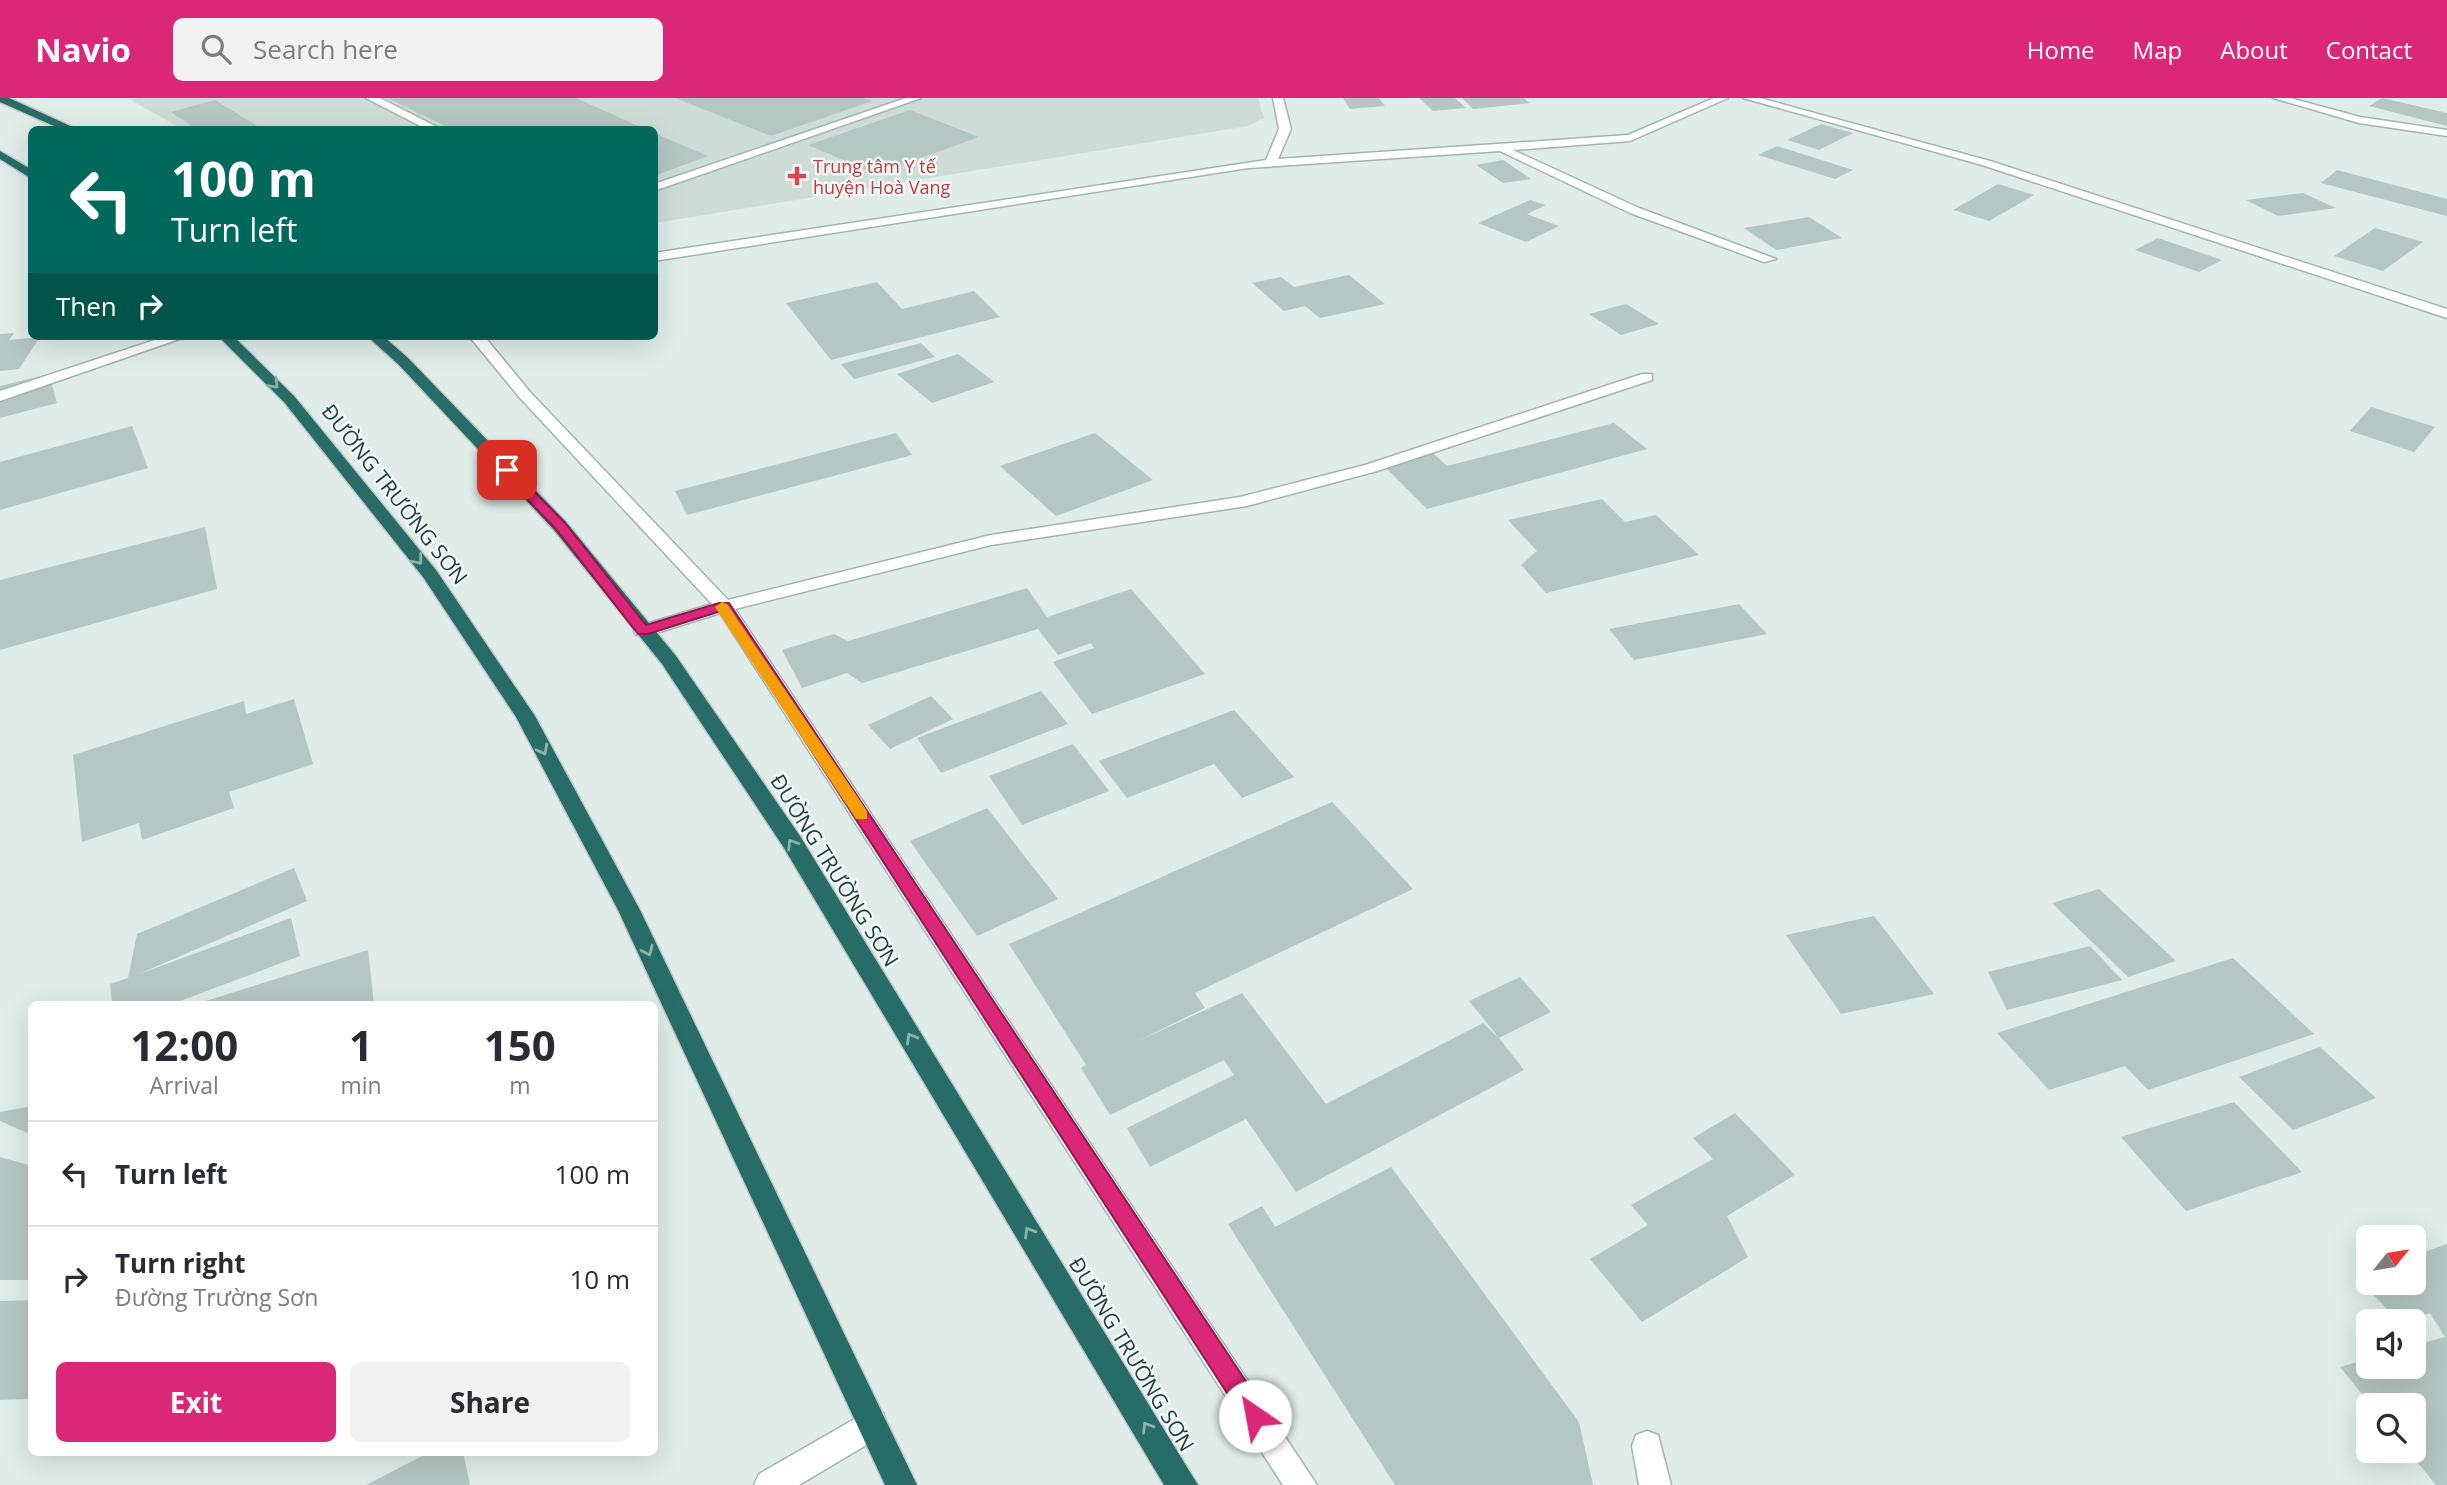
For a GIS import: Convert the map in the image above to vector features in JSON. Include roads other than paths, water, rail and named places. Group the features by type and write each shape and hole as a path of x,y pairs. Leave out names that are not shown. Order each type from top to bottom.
{"highway":[{"path":"0,98 65,126"},
{"path":"0,154 28,173"},
{"name":"ĐƯỜNG TRƯỜNG SƠN","path":"229,340 289,399 430,574 525,716 629,910 901,1485"},
{"name":"ĐƯỜNG TRƯỜNG SƠN","path":"379,340 404,362 560,526 668,660 792,842 1182,1485"}],"street":[{"path":"371,98 430,126"},
{"path":"658,187 916,98"},
{"path":"1271,162 1285,129 1278,98"},
{"path":"658,256 1271,162 1503,149 1630,138 1723,98"},
{"path":"1748,98 1998,167 2447,314"},
{"path":"2278,98 2359,120 2447,133"},
{"path":"1503,149 1668,225 1769,259"},
{"path":"0,396 169,340"},
{"path":"479,340 524,395 724,606 1301,1485"},
{"path":"643,631 724,606 990,540 1241,502 1371,468 1647,377"},
{"path":"770,1485 872,1424"},
{"path":"1647,1446 1655,1485"}],"place":[{"name":"Trung tâm Y tế huyện Hoà Vang","path":"797,176"}]}
